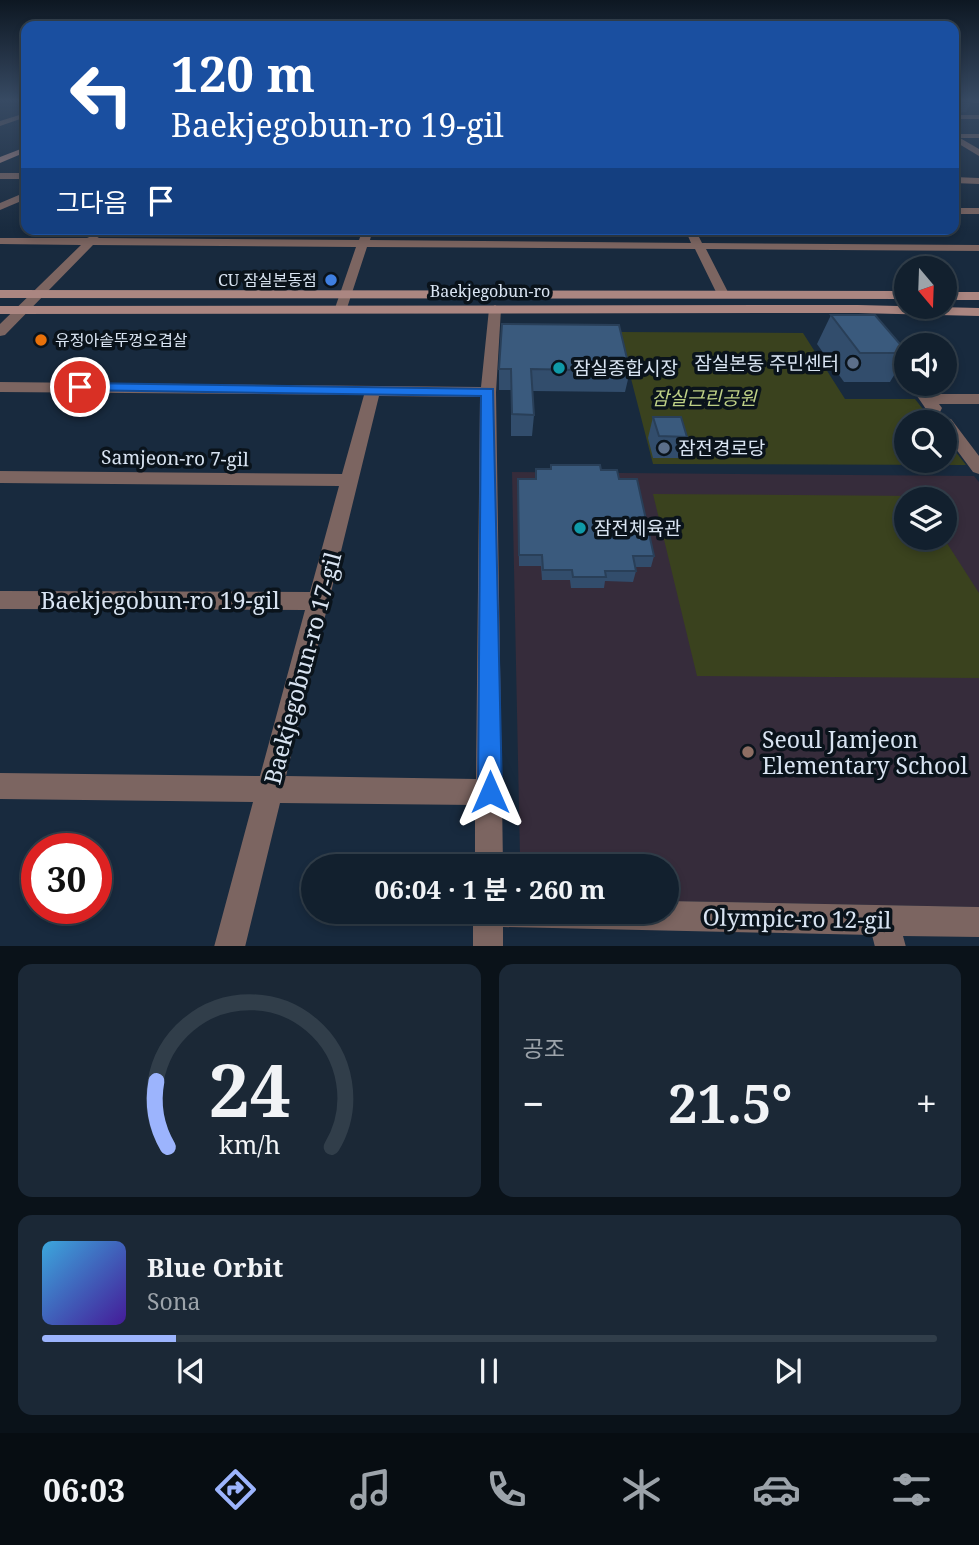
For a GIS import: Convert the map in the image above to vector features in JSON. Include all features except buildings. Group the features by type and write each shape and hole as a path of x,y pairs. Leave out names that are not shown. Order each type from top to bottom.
{"main road":[{"path":"0,160 21,151"},
{"name":"Baekjegobun-ro","path":"0,295 894,295"},
{"path":"957,296 979,296"},
{"name":"Baekjegobun-ro","path":"0,310 858,309 979,312"}],"street":[{"path":"965,144 979,154"},
{"path":"959,154 979,154"},
{"path":"0,176 21,176"},
{"path":"959,180 979,181"},
{"path":"1,207 21,197"},
{"path":"1,207 21,206"},
{"path":"959,211 979,211"},
{"path":"0,332 97,235"},
{"path":"341,308 365,235"},
{"path":"693,235 723,294"},
{"path":"0,241 699,246 785,242 979,248"},
{"path":"489,854 488,392 495,309"},
{"path":"858,309 894,357"},
{"path":"0,387 488,392"},
{"name":"Baekjegobun-ro 17-gil","path":"229,946 373,389"},
{"path":"925,396 935,410"},
{"path":"927,399 979,399"},
{"path":"957,440 979,468"},
{"name":"Samjeon-ro 7-gil","path":"0,477 350,480"},
{"name":"Baekjegobun-ro 19-gil","path":"0,600 320,601"},
{"path":"0,786 490,792"},
{"name":"Olympic-ro 12-gil","path":"679,922 887,933 979,922"},
{"path":"488,924 488,946"}],"shaded area":[{"name":"Seoul Jamjeon Elementary School","path":"512,472 974,476 979,482 979,907 679,901 679,854 520,854"}],"green space":[{"name":"잠실근린공원","path":"619,332 803,333 845,399 915,399 924,410 894,410 894,465 653,464"},
{"name":"잠실근린공원","path":"957,453 966,465 957,465"},
{"path":"653,494 894,496 894,550 951,550 979,593 979,678 697,676"}],"place":[{"name":"CU 잠실본동점","path":"331,280"},
{"name":"유정아솥뚜껑오겹살","path":"41,340"},
{"name":"잠실본동 주민센터","path":"853,363"},
{"name":"잠실종합시장","path":"559,368"},
{"name":"잠전경로당","path":"664,448"},
{"name":"잠전체육관","path":"580,528"},
{"name":"Seoul Jamjeon Elementary School","path":"748,752"}],"route":[{"path":"80,387 488,392 490,792"}]}
